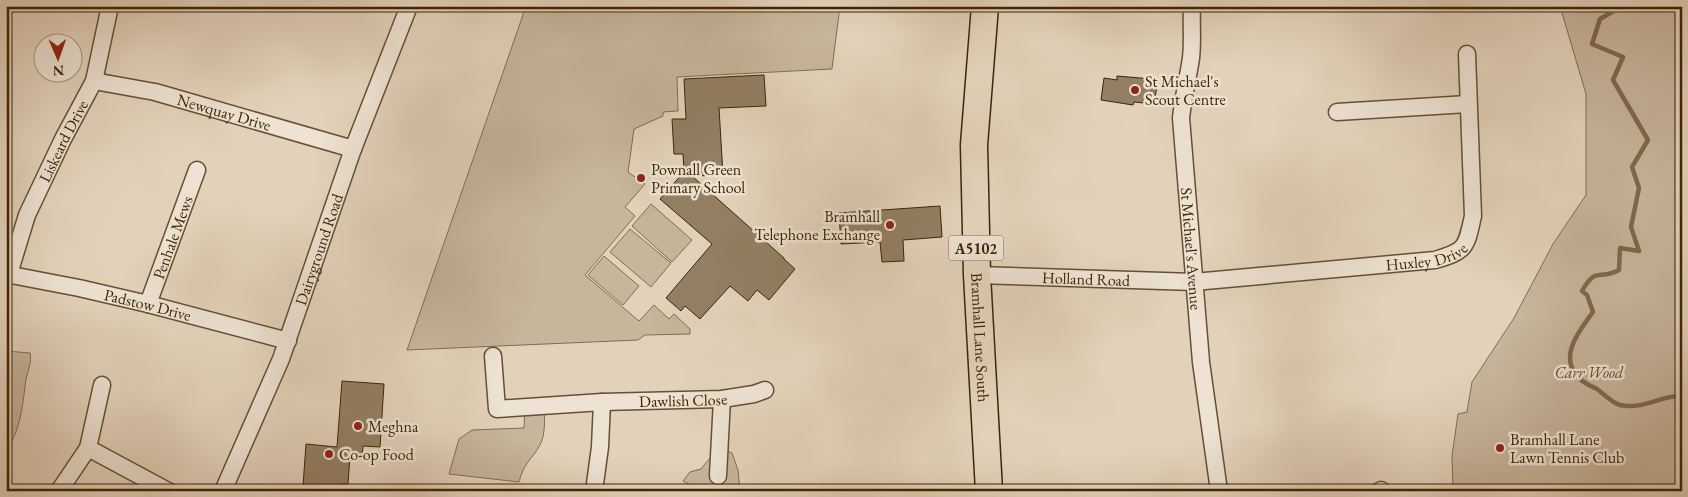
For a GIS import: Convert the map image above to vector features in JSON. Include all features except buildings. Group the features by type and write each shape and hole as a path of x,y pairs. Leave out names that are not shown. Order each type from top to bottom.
{"main road":[{"name":"Bramhall Lane South","path":"985,6 974,145 977,275 989,491"}],"street":[{"name":"Liskeard Drive","path":"7,274 27,214 63,139 94,81 110,6"},
{"name":"Dairyground Road","path":"228,489 288,341 353,148 409,6"},
{"name":"St Michael's Avenue","path":"1192,6 1191,58 1181,118 1201,362 1219,491"},
{"name":"Huxley Drive","path":"1194,282 1435,260 1456,254 1468,240 1473,216 1467,54"},
{"name":"Newquay Drive","path":"94,81 155,92 353,148"},
{"path":"1337,112 1468,104"},
{"name":"Penhale Mews","path":"148,304 196,170"},
{"name":"Padstow Drive","path":"7,274 148,304 288,341"},
{"name":"Holland Road","path":"977,275 1194,282"},
{"name":"Dawlish Close","path":"493,356 497,409 602,402 722,399 754,394 765,390"},
{"path":"59,491 88,448 102,385"},
{"path":"718,476 722,399"},
{"path":"594,491 600,447 602,402"},
{"path":"88,448 168,491"}],"green space":[{"path":"526,6 840,6 832,69 677,77 678,111 663,112 663,116 634,129 628,172 645,184 625,207 635,216 585,275 639,321 654,305 669,319 674,314 690,329 690,334 645,335 638,340 407,350"},
{"name":"Carr Wood","path":"1560,6 1681,6 1682,491 1453,491 1452,456 1458,414 1467,412 1472,382 1514,318 1553,244 1586,195 1586,94"},
{"path":"651,204 692,240 672,262 632,226"},
{"path":"630,229 671,263 651,287 610,252"},
{"path":"604,256 639,286 623,305 588,275"},
{"path":"6,351 30,353 30,366 18,425 6,450"},
{"path":"545,406 542,441 525,466 519,482 449,474 459,439 472,430 524,428 525,408"},
{"path":"719,447 732,453 738,470 740,491 700,491 683,481 690,472 701,469"}],"waterway":[{"path":"1617,6 1617,9 1600,19 1592,44 1623,57 1613,80 1648,140 1632,167 1639,188 1631,227 1639,251 1620,248 1619,270 1595,276 1587,283 1582,291 1587,295 1593,312 1573,343 1570,361 1572,369 1580,379 1620,405 1636,406 1680,396 1682,426"}],"place":[{"name":"St Michael's Scout Centre","path":"1135,90"},
{"name":"Pownall Green Primary School","path":"641,178"},
{"name":"Bramhall Telephone Exchange","path":"890,225"},
{"name":"Meghna","path":"358,426"},
{"name":"Bramhall Lane Lawn Tennis Club","path":"1500,448"},
{"name":"Co-op Food","path":"329,454"}]}
